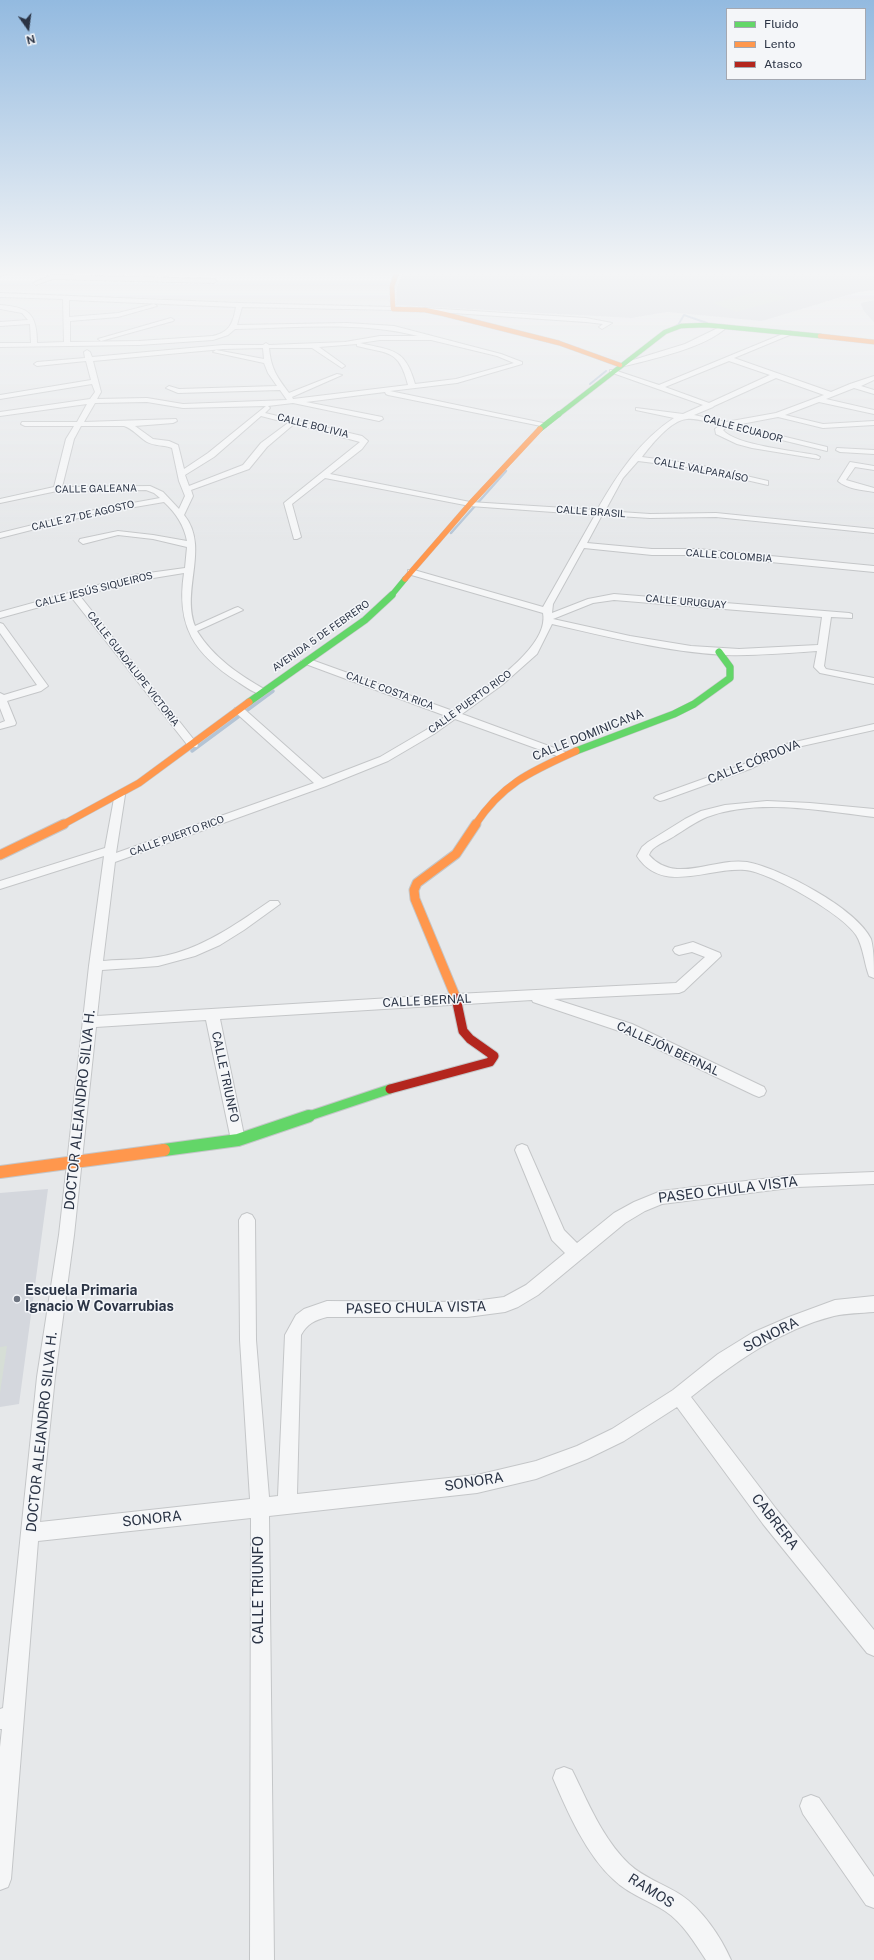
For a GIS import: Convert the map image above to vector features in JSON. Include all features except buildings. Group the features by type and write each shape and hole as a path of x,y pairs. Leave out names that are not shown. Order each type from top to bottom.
{"street":[{"path":"38,364 43,363"},
{"path":"57,489 66,450 79,423 98,392 90,363"},
{"path":"268,363 271,373 289,398 379,419"},
{"path":"338,363 342,366"},
{"path":"404,363 412,387"},
{"path":"289,398 376,391 457,381 518,363"},
{"path":"606,363 660,387 711,406"},
{"name":"AVENIDA 5 DE FEBRERO","path":"0,855 63,825 119,795 155,772 262,692 346,634 379,609 470,504 543,425 622,363"},
{"path":"616,368 630,363"},
{"path":"660,387 719,363"},
{"path":"743,363 829,394"},
{"path":"0,414 93,401 147,400 183,406 272,404 289,398 339,375"},
{"name":"CALLE PUERTO RICO","path":"0,885 109,855 322,784 384,759 454,715 499,683 534,652 548,617 548,604 583,545 599,512 620,477 657,434 676,420 711,406 777,375"},
{"path":"816,457 730,439 719,432 719,429 728,424 778,415 852,385 874,378"},
{"path":"0,397 96,381"},
{"path":"852,385 874,392"},
{"path":"169,388 178,391 281,388"},
{"path":"376,391 543,425"},
{"path":"817,399 874,412"},
{"path":"182,474 211,455 272,404"},
{"name":"CALLE ECUADOR","path":"638,409 674,416 687,415 824,449"},
{"name":"CALLE BOLIVIA","path":"261,414 359,438 364,441 359,447 323,475"},
{"path":"778,415 823,426 874,423"},
{"path":"25,424 124,424 172,421"},
{"path":"187,489 246,467 264,445 293,422"},
{"path":"124,424 131,426 151,441 166,443 175,447 182,474 182,481 187,489 188,496 181,514"},
{"path":"840,450 874,452"},
{"name":"CALLE VALPARAÍSO","path":"636,458 694,466 765,483"},
{"path":"874,468 853,464 842,481 850,485 874,490"},
{"path":"297,537 288,503 323,475"},
{"name":"CALLE BRASIL","path":"323,475 470,504 676,516 716,515 874,532"},
{"name":"CALLE GALEANA","path":"0,501 57,489 146,488 158,491 181,514 188,525 192,545 186,607 188,619 193,630 203,646 226,670 262,692"},
{"name":"CALLE 27 DE AGOSTO","path":"0,536 94,512 166,499"},
{"path":"861,530 874,522"},
{"path":"83,541 106,534 124,533 192,545"},
{"name":"CALLE COLOMBIA","path":"583,545 652,552 698,552 874,569"},
{"name":"CALLE JESÚS SIQUEIROS","path":"0,614 134,578 190,570"},
{"path":"411,572 548,617 656,644 719,652 822,648"},
{"name":"CALLE GUADALUPE VICTORIA","path":"74,594 193,744"},
{"name":"CALLE URUGUAY","path":"548,617 591,601 614,597 849,616"},
{"path":"193,630 238,610"},
{"path":"827,614 819,667 823,671 874,681"},
{"path":"0,626 42,686 37,689 1,697 11,722 0,726"},
{"name":"CALLE DOMINICANA","path":"238,1140 379,1092 490,1062 494,1056 470,1039 463,1031 456,999 415,899 414,890 417,883 427,874 456,854 484,812 513,782 564,755 674,714 694,704 732,674 732,669 719,652"},
{"name":"CALLE COSTA RICA","path":"306,661 564,755"},
{"path":"239,710 322,784"},
{"name":"CALLE CÓRDOVA","path":"660,798 746,768 790,746 874,727"},
{"name":"DOCTOR ALEJANDRO SILVA H.","path":"0,1879 6,1718 31,1532 46,1376 75,1161 95,966 109,855 119,795"},
{"path":"874,813 760,805 730,808 704,815 676,830 646,849 643,856 654,868 671,874 683,874 734,865 760,869 806,892 851,921 860,930 866,941 874,973"},
{"path":"95,966 177,957 211,943 248,922 274,904"},
{"name":"CALLE BERNAL","path":"89,1022 456,999 679,988 715,956 693,947 679,950"},
{"name":"CALLEJÓN BERNAL","path":"530,996 627,1028 759,1091"},
{"name":"CALLE TRIUNFO","path":"212,1014 238,1140"},
{"path":"0,1172 238,1140"},
{"path":"522,1150 558,1235 577,1254"},
{"name":"PASEO CHULA VISTA","path":"287,1503 293,1335 298,1323 311,1314 327,1309 481,1308 511,1303 536,1288 577,1254 609,1223 642,1203 660,1198 797,1181 874,1178"},
{"name":"CALLE TRIUNFO","path":"247,1220 248,1340 260,1507 259,1611 262,1960"},
{"name":"SONORA","path":"31,1532 287,1503 477,1484 536,1470 581,1453 618,1435 679,1396 724,1360 758,1339 795,1322 835,1308 874,1304"},
{"name":"CABRERA","path":"679,1396 774,1523 874,1646"},
{"name":"RAMOS","path":"564,1778 604,1852 615,1866 630,1880 675,1904 698,1929 719,1960"},
{"path":"810,1806 874,1897"}],"shaded area":[{"name":"Escuela Primaria Ignacio W Covarrubias","path":"48,1189 19,1404 0,1407 0,1193"},
{"path":"7,1346 0,1393 0,1347"}],"waterway":[{"path":"590,384 606,371"},
{"path":"451,533 506,471"},
{"path":"192,751 273,691"}],"traffic: fast":[{"path":"540,429 624,363"},
{"path":"249,702 365,620 388,599 405,579"},
{"path":"576,751 674,714 694,704 730,678 730,667 719,652"},
{"path":"164,1150 238,1140 390,1089"}],"traffic: slow":[{"path":"616,363 620,365"},
{"path":"405,579 470,504 540,429"},
{"path":"0,855 63,825 139,783 249,702"},
{"path":"456,998 415,899 414,890 417,883 456,854 484,812 513,783 528,773 576,751"},
{"path":"0,1172 164,1150"}],"traffic: jam":[{"path":"390,1089 490,1062 494,1056 470,1039 463,1031 456,998"}],"place":[{"name":"Escuela Primaria Ignacio W Covarrubias","path":"17,1299"}]}
